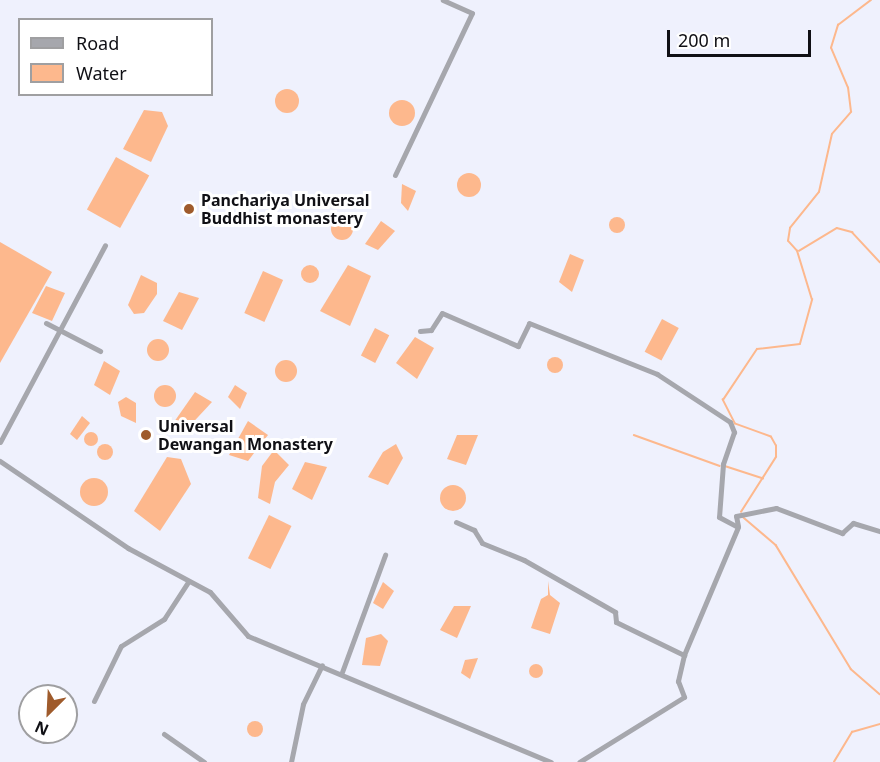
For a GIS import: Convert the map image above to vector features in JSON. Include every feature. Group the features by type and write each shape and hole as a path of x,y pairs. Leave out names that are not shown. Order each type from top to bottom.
{"street":[{"path":"395,175 472,13 443,0"},
{"path":"0,442 105,245"},
{"path":"420,331 431,330 442,313 518,346 529,323 646,369 685,390 730,422 734,432 723,464 720,517 738,527"},
{"path":"46,323 100,351"},
{"path":"0,461 188,582 210,592 248,636 342,672 551,762"},
{"path":"579,762 684,697 678,681 684,655 738,527 736,516 776,508 842,533 853,523 880,531"},
{"path":"456,522 474,530 482,543 524,560 615,612 616,622 684,655"},
{"path":"342,672 385,555"},
{"path":"94,701 121,646 164,619 188,582"},
{"path":"291,762 303,704 322,664"},
{"path":"164,734 204,762"}],"water":[{"path":"287,89 295,93 299,101 295,109 287,113 279,109 275,101 279,93"},
{"path":"402,100 411,104 415,113 411,122 402,126 393,122 389,113 393,104"},
{"path":"144,110 162,112 168,126 151,162 123,149"},
{"path":"116,157 149,175 120,228 87,209"},
{"path":"469,173 478,176 481,185 478,194 469,197 460,194 457,185 460,176"},
{"path":"402,184 416,191 408,211 401,203"},
{"path":"614,217 620,217 625,225 623,231 614,233 609,228 609,222"},
{"path":"338,218 346,218 353,225 353,233 346,240 338,240 331,233 331,225"},
{"path":"381,221 395,231 378,250 365,244"},
{"path":"0,242 52,272 0,363"},
{"path":"570,254 584,260 572,292 559,282"},
{"path":"310,265 316,268 319,274 316,280 310,283 304,280 301,274 304,268"},
{"path":"348,265 371,276 350,326 320,311"},
{"path":"263,271 283,280 264,322 244,313"},
{"path":"141,275 157,283 157,294 144,313 134,314 128,305"},
{"path":"46,286 65,293 52,321 32,313"},
{"path":"179,292 199,298 182,330 163,321"},
{"path":"662,319 679,328 661,361 645,352"},
{"path":"375,328 389,335 375,363 361,356"},
{"path":"415,337 434,348 417,379 396,363"},
{"path":"158,339 166,342 169,350 166,358 158,361 150,358 147,350 150,342"},
{"path":"552,357 558,357 563,365 561,371 552,373 547,368 547,362"},
{"path":"286,360 294,363 297,371 294,379 286,382 278,379 275,371 278,363"},
{"path":"104,361 120,371 110,395 94,385"},
{"path":"165,385 173,388 176,396 173,404 165,407 157,404 154,396 157,388"},
{"path":"235,385 247,393 240,409 228,397"},
{"path":"195,392 212,402 185,431 174,422"},
{"path":"126,397 136,403 136,423 121,416 118,402"},
{"path":"82,416 90,423 77,440 70,434"},
{"path":"248,421 268,435 248,461 229,455"},
{"path":"88,432 94,432 98,439 94,446 88,446 84,442 84,436"},
{"path":"457,435 478,435 466,465 447,459"},
{"path":"105,444 111,446 113,452 111,458 105,460 99,458 97,452 99,446"},
{"path":"396,444 403,458 388,485 368,477 383,452"},
{"path":"274,450 289,465 275,482 270,504 258,498 262,466"},
{"path":"167,457 181,459 191,484 160,531 134,511"},
{"path":"305,462 327,467 312,500 292,489"},
{"path":"94,478 104,482 108,492 104,502 94,506 84,502 80,492 84,482"},
{"path":"453,485 462,489 466,498 462,507 453,511 444,507 440,498 444,489"},
{"path":"269,515 291,526 270,569 248,558"},
{"path":"548,581 550,595 560,603 550,634 531,628 541,599 548,595"},
{"path":"383,582 394,591 383,609 373,603"},
{"path":"454,606 471,606 457,638 440,630"},
{"path":"381,634 388,641 380,666 362,665 366,638"},
{"path":"478,658 470,679 461,673 465,660"},
{"path":"533,664 539,664 543,671 539,678 533,678 529,674 529,668"},
{"path":"255,721 261,723 263,729 261,735 255,737 249,735 247,729 249,723"}],"waterway":[{"path":"741,512 776,457 776,446 771,437 735,424 723,400 757,349 800,344 812,300 797,251 788,241 790,228 819,192 832,134 851,112 848,88 831,48 838,25 871,0"},
{"path":"799,251 837,228 852,232 880,262"},
{"path":"634,435 720,466"},
{"path":"725,466 763,478"},
{"path":"742,516 776,545 851,669 880,694"},
{"path":"834,762 852,732 880,724"}],"place":[{"name":"Panchariya Universal Buddhist monastery","path":"189,209"},
{"name":"Universal Dewangan Monastery","path":"146,435"}]}
